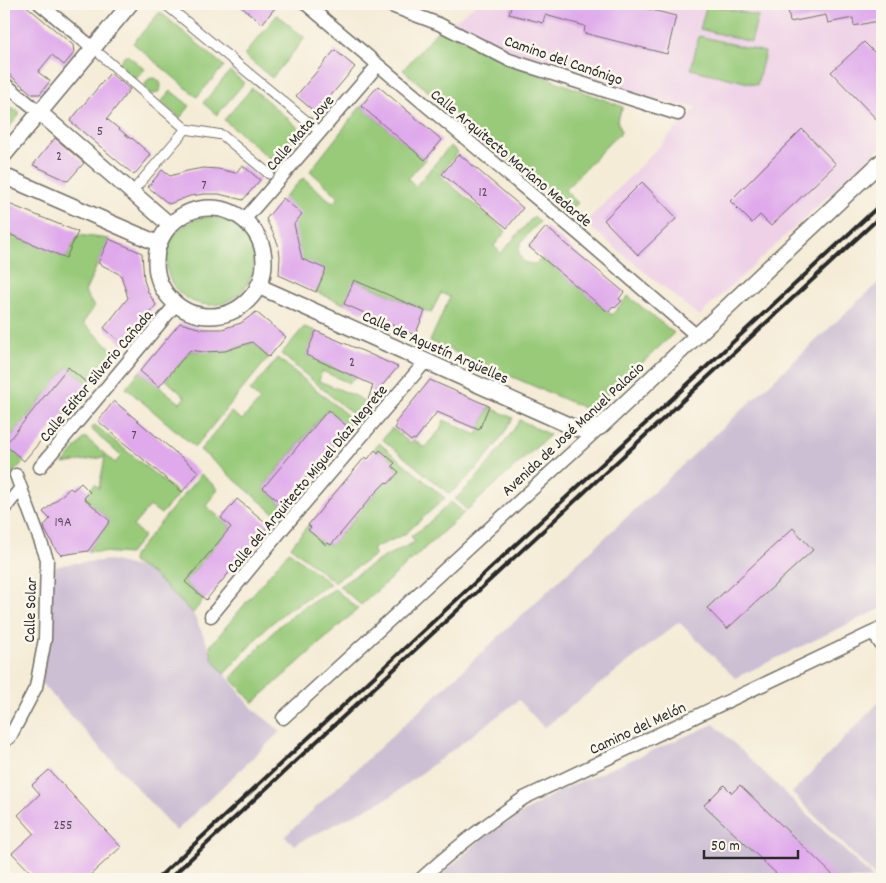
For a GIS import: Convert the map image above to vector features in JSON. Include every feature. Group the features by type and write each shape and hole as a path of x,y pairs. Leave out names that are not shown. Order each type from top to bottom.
{"street":[{"path":"40,4 186,129 222,135 269,174"},
{"path":"4,155 39,112 97,52 130,4"},
{"path":"165,4 314,127"},
{"name":"Calle Arquitecto Mariano Medarde","path":"306,4 697,336"},
{"name":"Camino del Canónigo","path":"386,4 439,24 509,60 678,114"},
{"name":"Calle Mata Jove","path":"244,220 378,65"},
{"path":"4,83 170,225"},
{"path":"138,185 186,129"},
{"name":"Avenida de José Manuel Palacio","path":"283,718 600,427 882,161"},
{"path":"4,176 159,244"},
{"path":"214,208 230,212 244,220 256,234 263,250 264,268 258,286 249,299 236,309 221,315 205,316 190,312 176,304 164,292 158,276 156,260 159,244 170,225 183,215 198,209 214,208"},
{"name":"Calle de Agustín Argüelles","path":"258,286 575,428 586,431 600,427"},
{"name":"Calle Editor Silverio Cañada","path":"40,467 176,304"},
{"name":"Calle del Arquitecto Miguel Díaz Negrete","path":"211,616 426,361"},
{"name":"Calle Solar","path":"4,740 10,737 36,687 46,639 47,559 16,475"},
{"path":"4,509 21,488"},
{"path":"878,630 882,646"},
{"name":"Camino del Melón","path":"421,879 479,830 524,798 878,630"}],"shaded area":[{"path":"476,4 725,4 762,13 761,4 882,4 882,146 699,316 585,223 697,107 665,103 510,55 450,24"},
{"path":"882,279 882,516 879,521 882,528 882,608 735,678 679,622 544,728 519,700 390,797 294,845 285,836"},
{"path":"110,560 146,569 193,613 212,658 254,710 281,731 176,831 42,684 51,568 67,564"},
{"path":"882,699 882,879 878,879 792,793"},
{"path":"714,724 874,879 436,879 485,836 559,791"}],"green space":[{"path":"707,4 758,16 751,42 700,29"},
{"path":"160,12 224,66 197,97 133,43"},
{"path":"277,15 305,38 272,78 244,55"},
{"path":"440,28 506,62 623,107 617,120 621,130 620,135 615,137 565,190 578,203 570,211 403,70"},
{"path":"699,36 765,52 757,85 691,69"},
{"path":"126,54 145,69 135,80 117,65"},
{"path":"230,71 244,83 217,115 203,103"},
{"path":"150,78 156,78 161,83 159,92 150,94 145,89 145,83"},
{"path":"252,88 301,130 274,162 224,120"},
{"path":"171,91 190,106 180,118 161,102"},
{"path":"361,106 425,160 408,179 416,186 450,146 458,152 439,175 506,231 494,246 501,253 534,216 540,222 524,238 519,248 519,253 524,261 535,264 543,258 612,315 628,296 674,333 591,411 430,341 450,297 441,293 431,313 355,280 344,304 316,292 301,259 283,198 303,178 333,203 339,197 310,171"},
{"path":"9,109 15,109 19,112 19,115 4,134 4,119"},
{"path":"210,217 227,220 241,230 251,244 254,261 251,278 241,292 227,302 210,305 193,302 179,292 169,278 166,261 169,244 179,230 193,220"},
{"path":"9,234 66,258 78,235 109,239 85,292 94,307 83,323 115,352 88,384 68,367 5,444 24,461 8,478 4,474 4,241"},
{"path":"304,327 316,331 306,355 356,377 349,383 322,371 319,381 358,397 366,404 356,417 281,354"},
{"path":"253,343 269,357 195,447 126,388 140,371 180,403 185,397 166,380 190,351 222,350"},
{"path":"278,358 353,420 348,427 327,410 263,488 283,505 275,514 200,450 231,412 242,420 260,400 250,391"},
{"path":"489,407 513,418 485,459 449,494 382,439 392,428 410,443 415,440 424,448 440,430 444,420 477,435"},
{"path":"520,420 550,435 467,510 455,499 490,462"},
{"path":"95,425 179,494 161,514 150,506 133,526 144,536 129,554 88,551 110,521 84,498 95,484 99,488 105,457 63,464 85,437 115,463 121,456 91,429"},
{"path":"379,443 445,498 405,534 372,549 375,555 334,582 291,547 308,525 311,527 308,530 326,545 328,543 331,545 356,517 355,515 386,482 388,484 399,472 392,466 394,462 381,450 378,453 374,449"},
{"path":"201,474 218,489 206,506 231,527 185,582 204,599 193,613 152,574 132,562 133,556"},
{"path":"451,502 464,513 361,605 339,586 384,557 415,542 411,536 424,527"},
{"path":"289,551 330,584 285,612 266,628 224,674 212,658 210,646"},
{"path":"335,589 358,609 253,703 231,678 279,626 304,607"}],"building":[{"path":"4,4 24,4 73,45 74,53 64,65 52,55 38,72 50,81 40,94 32,94 4,70"},
{"path":"238,4 278,4 262,24"},
{"path":"512,4 628,4 676,16 667,54 584,33 585,26 545,15 543,23 509,14"},
{"path":"787,4 882,4 882,20 854,26 853,18 828,23 826,15 790,22"},
{"path":"864,42 882,60 882,125 831,72"},
{"path":"335,50 355,67 316,113 296,96"},
{"path":"110,73 130,89 107,119 151,155 134,175 70,121"},
{"path":"378,86 442,140 425,160 361,106"},
{"path":"802,129 836,164 771,226 760,215 752,223 730,201"},
{"path":"55,138 84,163 68,181 33,165"},
{"path":"459,154 523,208 507,228 442,174"},
{"path":"242,165 260,180 243,200 219,194 205,194 190,196 169,204 148,187 162,170 170,176 203,168 236,173"},
{"path":"642,182 677,218 638,255 604,220"},
{"path":"283,198 302,214 294,224 302,259 326,269 316,292 279,275 280,256 278,244 266,219"},
{"path":"4,202 78,232 66,258 4,232"},
{"path":"546,227 624,292 619,299 622,301 615,308 613,306 608,312 529,247"},
{"path":"109,239 142,253 144,280 148,292 156,305 123,344 104,328 128,298 121,275 98,263"},
{"path":"354,280 425,311 415,335 344,304"},
{"path":"256,312 286,337 269,357 252,342 225,351 203,352 190,350 159,387 140,371 180,323 202,329 222,329 241,323"},
{"path":"316,331 398,367 367,403 373,385 306,355"},
{"path":"68,367 88,384 24,461 5,445"},
{"path":"430,380 489,406 479,430 437,412 415,440 411,441 395,428 397,425 395,423"},
{"path":"114,401 199,472 182,492 98,421"},
{"path":"328,410 348,427 283,505 263,488"},
{"path":"375,450 378,453 380,450 395,463 392,466 399,472 388,484 386,482 373,495 331,545 328,543 326,545 308,530 311,527 308,525 365,457 368,459"},
{"path":"81,483 90,492 84,498 110,521 88,551 61,555 56,550 45,530 44,526 50,519 43,512 70,488 73,490"},
{"path":"237,499 269,525 206,600 185,582 231,527 221,518"},
{"path":"793,528 813,550 727,629 707,608"},
{"path":"49,770 121,847 86,879 37,879 12,853 34,833 18,815 40,794 32,785"},
{"path":"724,785 732,793 740,785 837,879 782,879 704,805"}],"railway":[{"path":"157,879 882,203"},
{"path":"169,879 882,215"}]}
